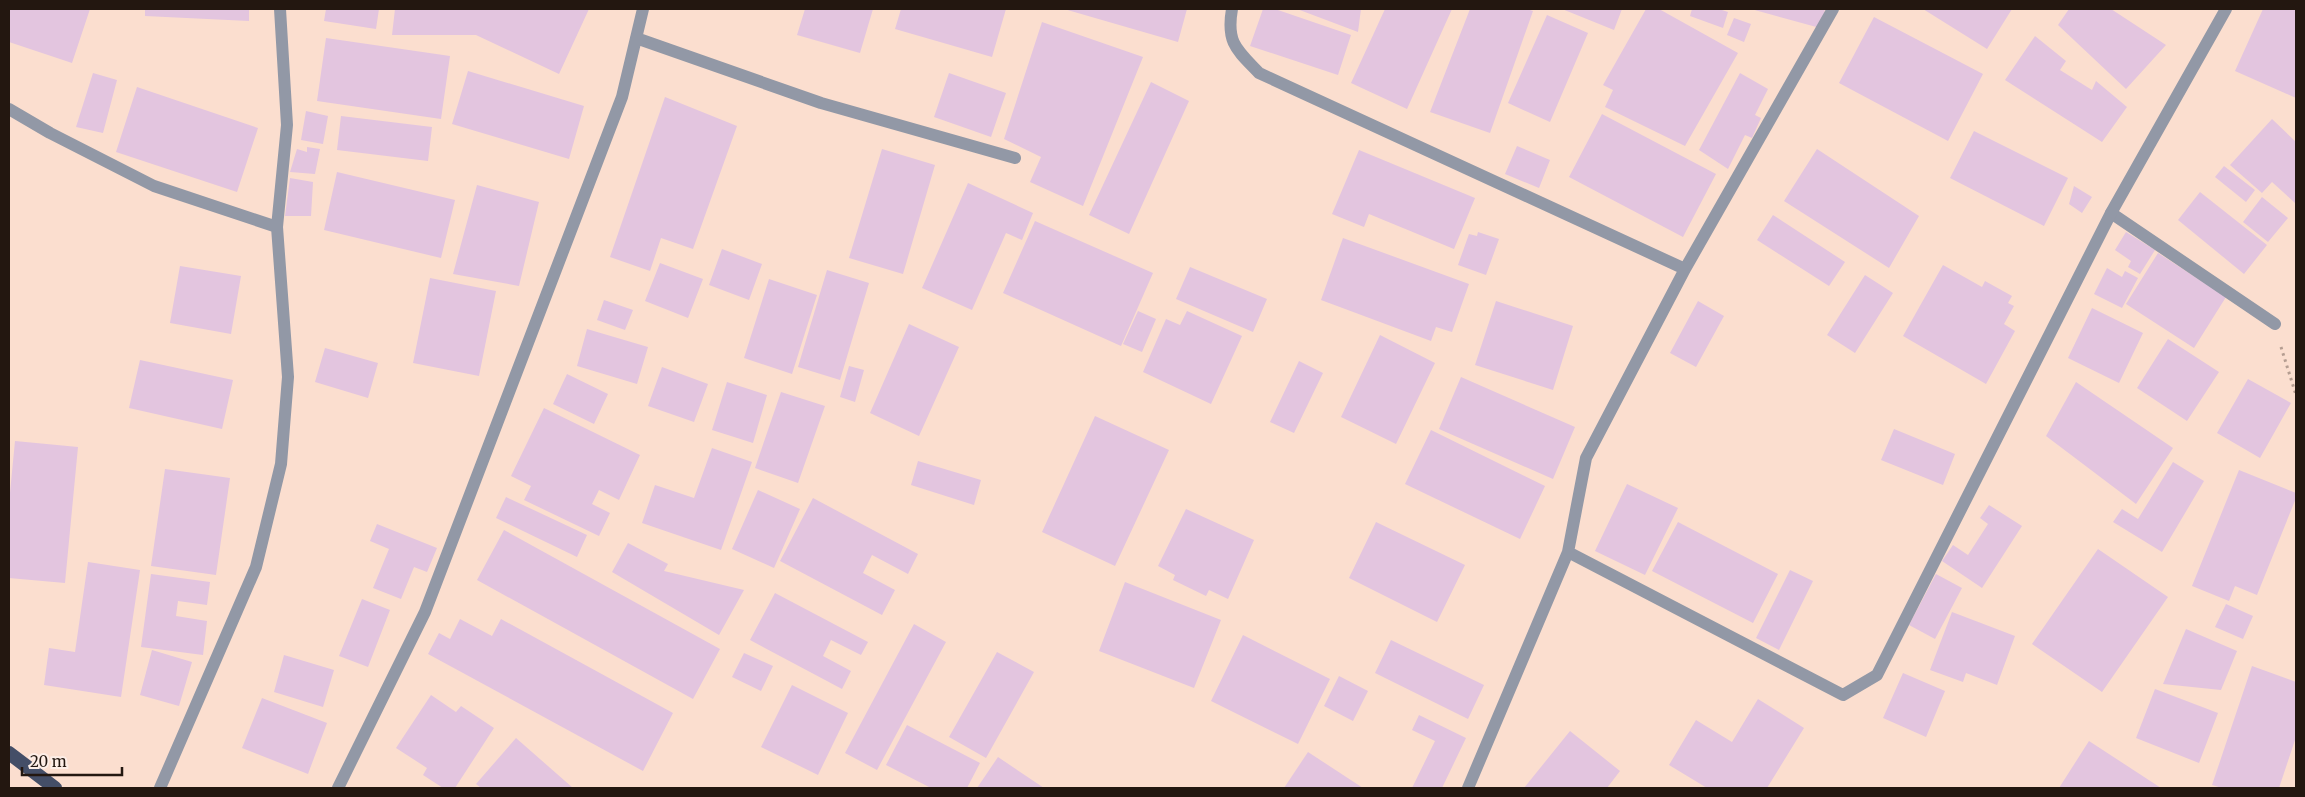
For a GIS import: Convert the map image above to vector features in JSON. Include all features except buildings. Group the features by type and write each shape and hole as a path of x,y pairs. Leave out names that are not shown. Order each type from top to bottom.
{"highway":[{"path":"9,753 55,788"}],"street":[{"path":"160,788 256,568 281,464 288,377 277,227 287,125 280,9"},
{"path":"338,788 425,612 622,97 642,9"},
{"path":"1232,9 1229,25 1234,46 1259,73 1303,95 1380,128 1685,269"},
{"path":"1468,788 1568,552 1586,458 1685,269 1833,9"},
{"path":"1568,552 1843,695 1877,675 2111,213 2226,9"},
{"path":"636,38 821,103 1015,158"},
{"path":"9,109 50,133 154,186 277,227"},
{"path":"2111,213 2274,324"}],"path":[{"path":"2274,324 2296,395"}]}
